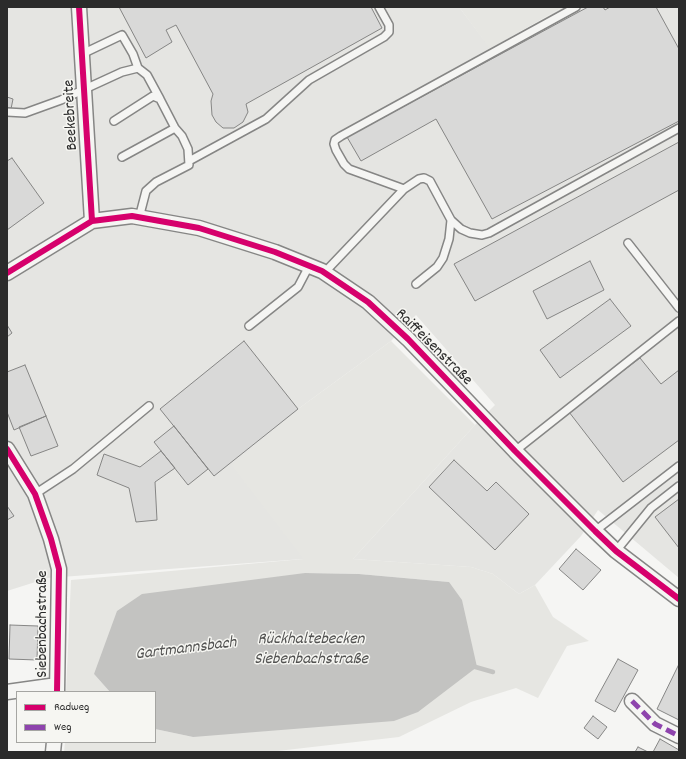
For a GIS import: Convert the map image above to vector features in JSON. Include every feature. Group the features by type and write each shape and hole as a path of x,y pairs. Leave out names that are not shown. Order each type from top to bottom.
{"street":[{"name":"Beekebreite","path":"79,7 92,221"},
{"name":"Raiffeisenstraße","path":"7,273 92,221 132,216 199,228 275,252 324,273 368,302 408,339 515,451 595,531 616,551 679,600"},
{"name":"Siebenbachstraße","path":"7,449 36,494 59,569 57,689 24,691"},
{"path":"632,701 655,724 679,736"}],"lane":[{"path":"189,161 266,119 309,80 384,37 389,32 389,25 379,7"},
{"path":"404,189 349,169 344,164 336,150 334,144 335,140 576,7"},
{"path":"82,54 122,35 133,54 138,68 147,75 188,149 189,165 156,182 146,191 139,218"},
{"path":"7,112 26,113 61,100 122,72 138,68"},
{"path":"114,121 153,96 160,99"},
{"path":"122,157 175,128"},
{"path":"324,273 404,189 419,179 424,178 430,181 451,220 465,232 477,234 489,233 679,128"},
{"path":"416,284 437,267 443,258 449,239 451,220"},
{"path":"628,243 679,308"},
{"path":"249,326 298,287 309,266"},
{"path":"515,451 679,320"},
{"path":"36,494 73,469 149,406"},
{"path":"595,531 679,466"},
{"path":"616,551 651,508 679,486"}],"shaded area":[{"path":"7,7 459,7 491,49 563,7 679,7 679,578 598,510 581,536 535,585 519,594 493,574 471,567 353,559 495,405 416,315 391,341 298,409 303,559 48,578 7,591"},
{"path":"459,7 563,7 490,49"},
{"path":"391,341 475,425 353,559 471,567 493,574 519,594 535,585 553,617 589,641 567,646 538,698 516,688 471,702 399,737 269,752 64,752 65,743 156,743 156,729 193,737 449,582 359,574 305,573 94,674 109,691 66,691 71,580 303,559 231,465 298,409"}],"water":[{"name":"Rückhaltebecken Siebenbachstraße","path":"305,573 359,574 449,582 462,600 477,667 418,712 394,721 193,737 156,729 156,691 109,691 94,674 117,611 142,594"}],"building":[{"path":"119,7 371,7 382,28 246,104 248,112 243,122 234,128 223,128 216,122 212,115 211,101 213,94 176,25 166,30 172,42 146,58"},
{"path":"588,7 603,7 605,10 610,7 656,7 679,49 679,121 492,219 436,119 361,161 347,137"},
{"path":"7,97 13,99 11,109 7,108"},
{"path":"679,142 679,190 475,301 454,264"},
{"path":"12,158 44,203 7,230 7,161"},
{"path":"590,261 604,290 547,319 533,291"},
{"path":"610,299 631,326 560,378 540,350"},
{"path":"7,325 12,333 7,337"},
{"path":"244,341 298,409 214,476 160,409"},
{"path":"640,358 661,384 679,370 679,440 623,482 569,412"},
{"path":"25,365 46,416 14,430 7,412 7,372"},
{"path":"46,416 58,446 31,456 19,427"},
{"path":"174,426 208,469 188,485 154,442"},
{"path":"161,451 175,468 155,482 157,520 136,522 129,488 97,475 104,454 140,467"},
{"path":"454,460 487,491 496,482 529,514 495,550 429,487"},
{"path":"679,499 679,548 655,517"},
{"path":"7,506 14,516 7,520"},
{"path":"576,549 601,570 583,590 559,569"},
{"path":"10,625 38,626 37,660 9,659"},
{"path":"618,659 638,670 615,712 595,701"},
{"path":"679,664 679,720 657,709"},
{"path":"593,716 607,727 598,739 584,728"},
{"path":"660,739 679,750 679,752 653,752"},
{"path":"638,747 648,752 635,752"}],"waterway":[{"name":"Gartmannsbach","path":"472,666 493,672"}],"marked path":[{"path":"632,701 655,724 679,736"}],"cycle path":[{"path":"79,7 92,221"},
{"path":"7,273 92,221 132,216 199,228 275,252 322,271 368,302 408,339 515,451 595,531 616,551 679,599"},
{"path":"7,449 35,494 51,539 59,569 57,691"}]}
